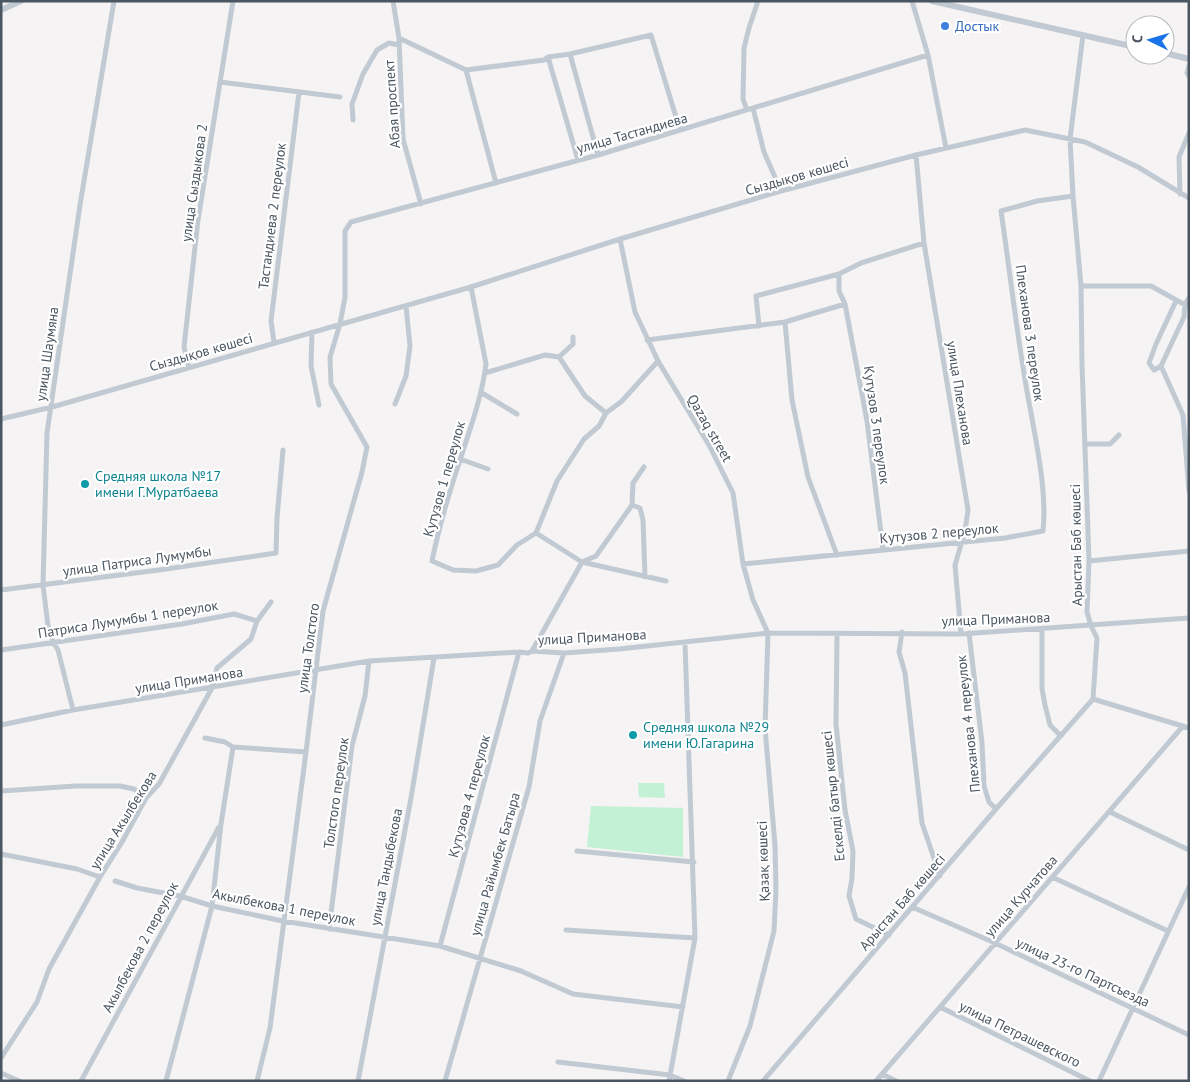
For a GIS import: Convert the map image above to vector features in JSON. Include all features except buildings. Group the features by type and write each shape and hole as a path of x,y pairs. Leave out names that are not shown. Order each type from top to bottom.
{"street":[{"path":"1,10 21,1"},
{"name":"улица Шаумяна","path":"72,710 58,650 53,642 48,626 43,585 47,432 80,205 114,1"},
{"name":"улица Сыздыкова 2","path":"188,368 184,347 198,220 233,1"},
{"name":"Абая проспект","path":"393,1 399,42 403,139 421,204"},
{"path":"758,1 744,48 743,99 750,109 764,152 781,191"},
{"path":"912,1 928,55 946,148"},
{"path":"932,1 1125,44"},
{"path":"353,120 352,104 363,74 377,50 390,43 399,42 466,70 544,60 548,57 570,54 651,35 680,130"},
{"name":"Арыстан Баб көшесі","path":"763,1081 996,809 1094,699 1097,638 1087,612 1090,561 1081,286 1070,139 1083,35"},
{"path":"570,54 598,155"},
{"name":"улица Тастандиева","path":"345,231 351,222 598,155 928,55"},
{"path":"1175,56 1189,59"},
{"path":"548,57 578,160"},
{"path":"1189,66 1187,73 1189,76"},
{"path":"466,70 496,183"},
{"path":"220,82 340,97"},
{"name":"Тастандиева 2 переулок","path":"274,342 271,321 299,92"},
{"name":"Сыздықов көшесі","path":"1,419 52,407 274,342 406,306 781,191 916,155 1024,130 1086,142 1138,167 1189,198"},
{"path":"1180,194 1179,157 1189,133"},
{"name":"улица Плеханова","path":"916,155 924,243 968,510 965,531 955,565 961,634"},
{"name":"Плеханова 3 переулок","path":"1043,531 1044,515 1040,470 1023,370 1001,211 1037,201 1073,196"},
{"name":"улица Толстого","path":"257,1081 270,1028 323,610 362,472 367,447 331,384 330,357 340,324 345,297 345,231"},
{"name":"Qazaq street","path":"620,239 635,312 647,340 709,445 733,493 744,564 752,600 768,633"},
{"path":"759,326 756,296 839,274 861,263 924,243"},
{"name":"Кутузов 3 переулок","path":"839,274 839,291 845,304 867,421 883,549"},
{"path":"1081,286 1151,286 1187,306"},
{"name":"Кутузов 1 переулок","path":"471,287 486,364 485,374 482,393 460,460 432,561 453,570 476,571 498,565 517,545 536,533"},
{"path":"1176,300 1149,363 1154,370 1161,366 1184,317 1189,298"},
{"path":"647,340 785,322 845,304"},
{"path":"396,404 406,376 410,346 406,306"},
{"path":"785,322 792,400 808,477 837,555"},
{"path":"312,332 311,366 319,405"},
{"path":"559,357 572,344 573,337"},
{"path":"485,374 545,355 559,357 585,396 606,413"},
{"path":"658,361 622,401 606,413 598,426 584,439 557,481 536,533 582,562 666,581"},
{"path":"1161,366 1183,416 1189,491"},
{"path":"482,393 516,414"},
{"path":"1085,444 1110,444 1119,435"},
{"name":"улица Патриса Лумумбы","path":"1,590 276,553 283,450"},
{"path":"460,460 488,469"},
{"path":"532,651 582,562 596,556 632,506 634,483 644,467"},
{"path":"632,506 640,508 643,520 645,577"},
{"name":"Кутузов 2 переулок","path":"744,564 1005,538 1043,531"},
{"path":"1090,561 1189,551"},
{"name":"улица Акылбекова","path":"1,1058 37,1002 49,969 100,877 146,798 159,784 212,688 218,668 251,639 257,621 271,602"},
{"name":"Патриса Лумумбы 1 переулок","path":"1,650 182,624 234,614 257,621"},
{"name":"улица Приманова","path":"1,726 72,710 369,661 528,653 532,651 564,653 685,643 768,633 837,634 902,632 961,634 1189,618"},
{"path":"1042,629 1042,689 1050,725 1062,736"},
{"path":"902,632 899,652 905,673 922,823 940,876"},
{"name":"Қазақ көшесі","path":"728,1081 750,1026 774,931 776,889 775,845 765,728 768,633"},
{"name":"Плеханова 4 переулок","path":"969,633 982,743 984,786 988,802 996,809"},
{"name":"Ескелді батыр көшесі","path":"837,634 836,724 845,810 852,851 851,905 856,919 889,935"},
{"path":"670,1078 695,938 694,862 685,643"},
{"name":"Кутузова 4 переулок","path":"440,946 519,652"},
{"name":"улица Райымбек Батыра","path":"445,1081 529,787 540,722 564,653"},
{"name":"улица Тандыбекова","path":"358,1081 411,798 434,658"},
{"name":"Толстого переулок","path":"329,929 352,746 365,696 369,661"},
{"path":"1094,699 1186,727"},
{"name":"улица Курчатова","path":"876,1081 1186,727"},
{"path":"205,738 224,742 233,747 306,752"},
{"name":"Акылбекова 2 переулок","path":"166,1081 212,906 220,824 233,747"},
{"path":"1,791 76,786 120,786 134,789 146,798"},
{"path":"1110,812 1189,850"},
{"name":"Акылбекова 2 переулок","path":"81,1081 220,824"},
{"path":"577,850 694,862"},
{"path":"205,851 218,852"},
{"path":"1,854 77,869 100,877"},
{"path":"1052,878 1168,931"},
{"name":"Акылбекова 1 переулок","path":"115,881 137,888 180,896 212,906 283,921 440,946 522,971 573,994 683,1007"},
{"path":"1099,1081 1189,887"},
{"name":"улица 23-го Партсъезда","path":"912,907 995,943 1189,1035"},
{"path":"566,930 695,938"},
{"name":"улица Петрашевского","path":"940,1007 1090,1081"},
{"path":"558,1062 684,1081"},
{"path":"1,1073 19,1081"},
{"path":"882,1074 896,1081"}],"green space":[{"path":"638,783 664,783 665,798 639,797"},
{"path":"591,806 683,808 683,857 587,847"}],"place":[{"name":"Достык","path":"945,26"},
{"name":"Средняя школа №17 имени Г.Муратбаева","path":"85,484"},
{"name":"Средняя школа №29 имени Ю.Гагарина","path":"633,735"}]}
